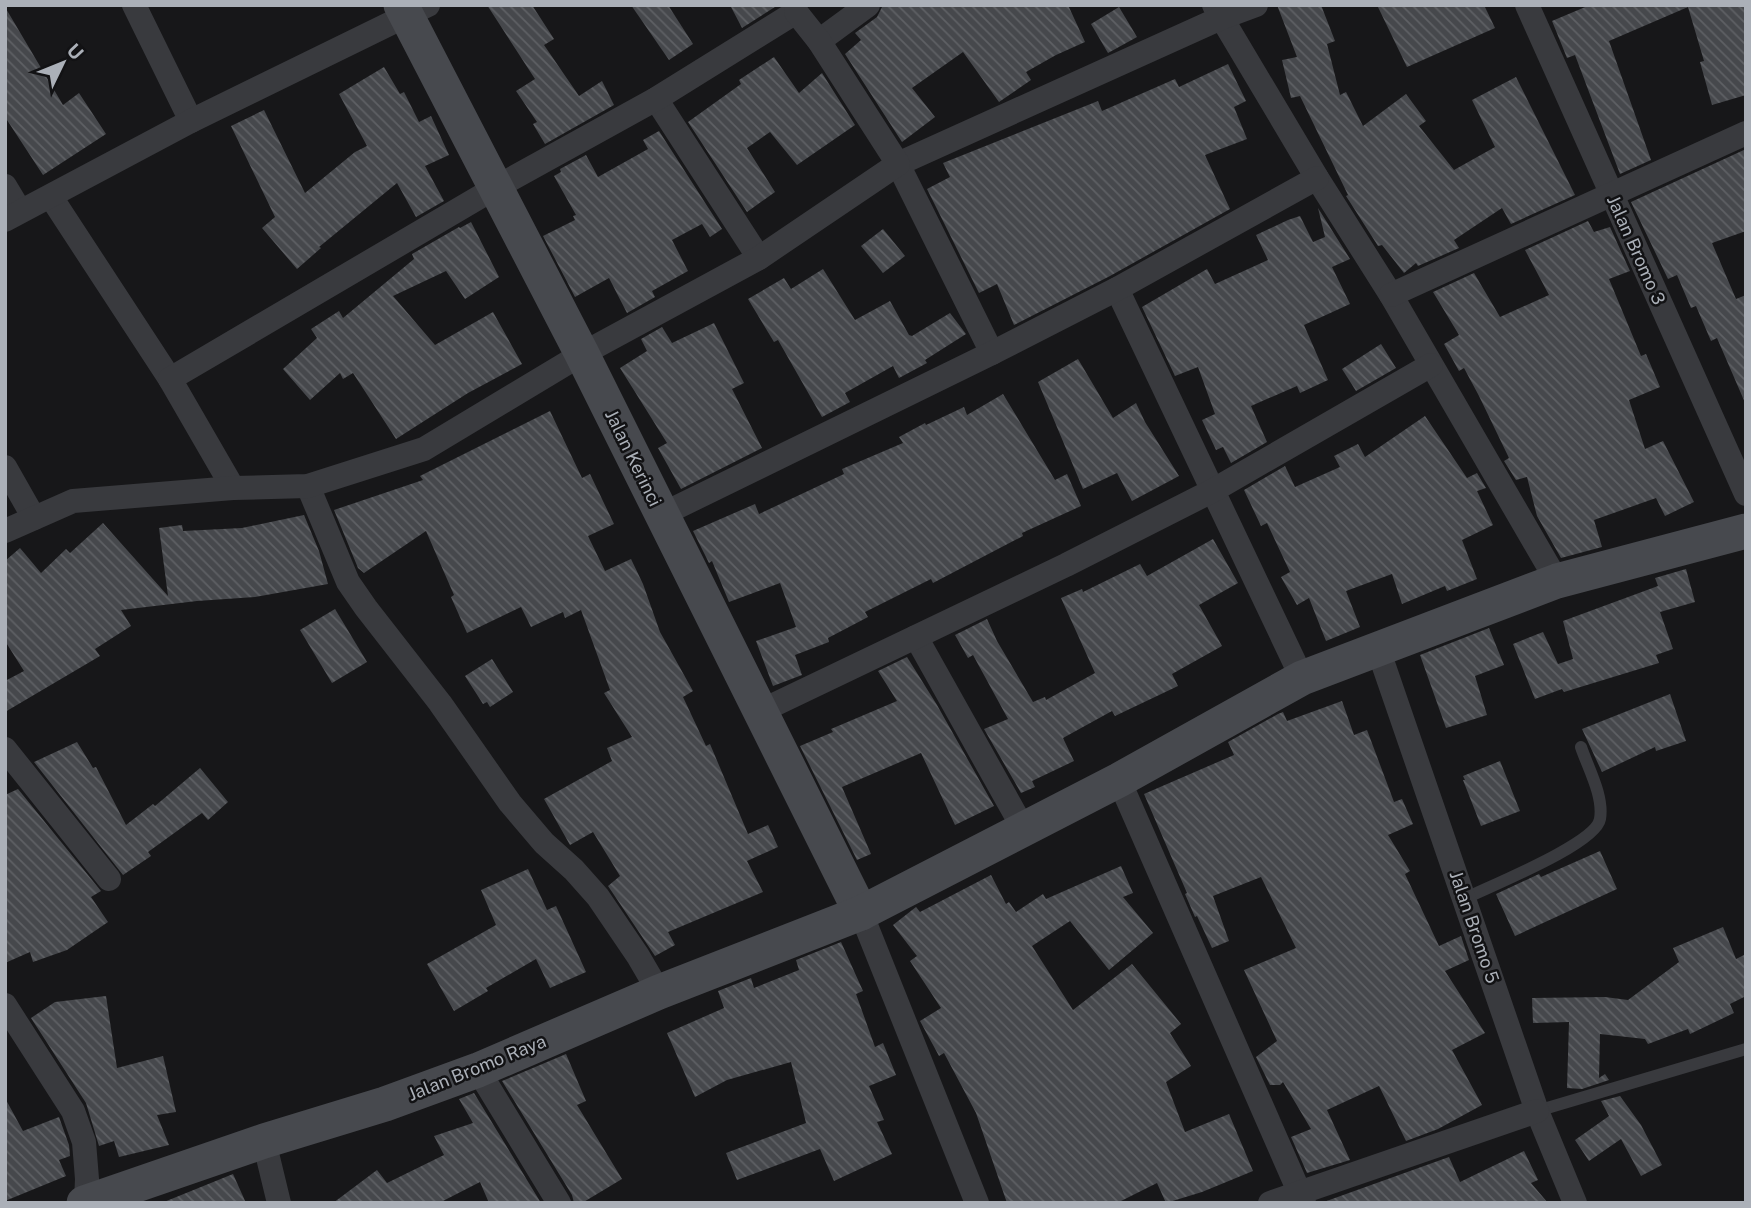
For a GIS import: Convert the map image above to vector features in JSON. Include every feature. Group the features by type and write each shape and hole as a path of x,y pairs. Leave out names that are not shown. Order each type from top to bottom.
{"main road":[{"name":"Jalan Kerinci","path":"412,9 495,188 582,354 861,913"},
{"name":"Jalan Bromo Raya","path":"85,1202 264,1141 385,1104 478,1070 659,992 861,913 1119,780 1302,678 1557,581 1746,531"}],"street":[{"path":"134,5 191,121"},
{"path":"819,41 868,5"},
{"path":"5,531 73,501 233,488 308,486 424,449 582,354 759,258 898,164 1218,11 1256,5"},
{"name":"Jalan Bromo 3","path":"1527,5 1746,494"},
{"path":"170,379 495,188 656,99 795,8 898,164 992,353"},
{"path":"5,186 13,216 191,121 412,9"},
{"path":"1218,11 1317,178 1391,295 1557,581"},
{"path":"656,99 759,258"},
{"path":"1391,295 1746,133"},
{"path":"661,515 1117,289 1317,178"},
{"path":"51,197 170,379 233,488"},
{"path":"1117,289 1302,678"},
{"path":"759,712 1066,565 1212,491 1431,365"},
{"path":"5,467 34,518"},
{"path":"308,486 348,582 366,608 440,704 510,803 544,844 574,870 598,897 659,992"},
{"path":"916,637 1023,828"},
{"name":"Jalan Bromo 5","path":"1378,649 1537,1111 1575,1203"},
{"path":"5,749 108,879"},
{"path":"1119,780 1302,1198"},
{"path":"861,913 977,1203"},
{"path":"5,1005 73,1111 84,1142 87,1180 85,1202"},
{"path":"478,1070 559,1203"},
{"path":"1270,1203 1302,1198 1537,1111"},
{"path":"264,1141 279,1203"}],"lane":[{"path":"1464,899 1570,848 1591,834 1600,822 1601,806 1581,747"},
{"path":"1537,1111 1746,1049"}],"building":[{"path":"487,5 532,5 554,39 544,45 579,96 602,81 614,105 545,144 533,124 537,122 516,91 535,79"},
{"path":"631,5 668,5 693,44 669,60"},
{"path":"730,5 778,5 742,28"},
{"path":"883,5 1068,5 1085,42 1026,72 1031,80 999,102 963,52 912,88 935,117 902,142 845,54 861,40 855,33 877,17"},
{"path":"1277,5 1321,5 1335,41 1327,44 1340,95 1346,92 1363,126 1406,94 1426,121 1419,126 1454,170 1495,147 1472,100 1516,77 1575,195 1511,224 1502,208 1454,240 1459,248 1418,266 1416,263 1404,273 1382,245 1378,246 1346,196 1348,195 1300,96 1291,98 1282,60 1297,57"},
{"path":"1377,5 1484,5 1495,28 1407,67"},
{"path":"1590,5 1746,5 1746,95 1712,105 1700,62 1704,61 1688,7 1609,41 1651,160 1620,174 1575,55 1567,58 1552,21"},
{"path":"5,7 63,105 79,93 106,134 43,175 5,117"},
{"path":"1119,7 1137,37 1108,53 1091,24"},
{"path":"774,57 799,93 822,73 855,125 797,165 770,132 747,148 775,192 747,212 688,122 741,84 739,80"},
{"path":"1228,64 1246,101 1234,107 1247,139 1205,155 1230,209 1110,276 1014,325 997,284 979,293 927,189 950,177 943,163 1098,101 1102,111 1175,79 1179,87"},
{"path":"384,67 400,94 404,92 419,122 431,116 449,155 425,166 444,201 416,217 397,183 319,247 321,248 297,269 262,228 275,217 231,126 264,110 305,193 355,152 367,146 339,94"},
{"path":"659,131 722,229 710,237 702,224 672,240 688,271 652,291 655,297 627,313 609,278 575,297 543,236 575,220 573,216 576,215 554,176 561,172 560,169 586,155 598,177 648,149 643,140"},
{"path":"1746,149 1746,231 1712,243 1736,299 1746,295 1746,405 1717,338 1711,341 1696,306 1691,308 1677,275 1668,279 1631,202"},
{"path":"1318,208 1350,259 1332,267 1350,304 1304,325 1328,380 1300,393 1297,386 1251,406 1267,442 1231,463 1223,447 1216,450 1202,420 1215,414 1198,367 1175,376 1142,307 1207,269 1215,284 1268,260 1256,235 1288,220 1300,216 1313,242 1325,237"},
{"path":"1588,221 1594,232 1610,227 1630,271 1609,279 1641,356 1646,354 1660,387 1629,400 1645,449 1663,441 1694,502 1665,516 1656,498 1594,520 1602,547 1561,558 1537,516 1527,477 1516,480 1504,461 1509,458 1479,396 1464,368 1459,371 1444,344 1459,335 1433,292 1474,273 1500,317 1549,295 1525,250"},
{"path":"471,222 499,277 465,299 446,271 393,296 435,345 493,312 522,364 468,393 396,439 353,373 343,379 340,373 310,400 283,369 317,338 311,329 339,311 343,318 414,259 412,254"},
{"path":"883,229 905,256 883,273 861,246"},
{"path":"823,269 855,320 890,301 909,335 912,336 950,313 966,334 925,360 927,363 899,378 893,366 845,393 850,402 822,417 778,340 774,342 748,299 784,278 791,289"},
{"path":"714,323 744,383 732,389 762,448 681,489 658,448 667,443 620,368 647,351 641,339 662,327 672,343"},
{"path":"1381,344 1396,368 1356,391 1342,369"},
{"path":"1078,359 1113,418 1136,403 1179,476 1132,501 1117,473 1083,489 1038,382"},
{"path":"1003,394 1055,480 1067,474 1081,506 1022,533 1023,536 933,583 931,579 865,612 868,617 828,638 829,642 795,655 802,675 773,686 756,641 796,627 780,583 729,602 712,561 709,563 693,531 755,504 759,514 844,474 842,469 903,443 899,437 925,423 926,425 964,407 967,415"},
{"path":"550,411 582,478 590,474 614,524 588,536 605,571 631,559 660,632 693,691 683,697 706,746 710,744 748,834 768,825 778,847 747,861 763,892 668,932 675,945 655,956 608,886 620,876 593,832 570,845 544,799 612,761 607,748 632,737 604,693 610,690 581,610 565,618 563,612 531,627 521,607 467,633 451,597 454,595 426,531 364,573 358,568 334,510 423,480 420,476"},
{"path":"1425,416 1467,478 1477,473 1486,488 1477,491 1493,525 1462,540 1477,579 1447,591 1445,586 1402,604 1392,574 1346,591 1360,627 1326,641 1309,598 1297,605 1281,577 1290,572 1267,523 1261,526 1244,490 1285,466 1295,487 1340,467 1334,456 1358,444 1365,457"},
{"path":"304,515 319,551 328,584 255,597 121,610 131,626 95,649 100,656 5,712 5,681 24,671 5,641 5,561 20,548 41,573 66,549 70,553 103,523 168,596 159,528 182,525 183,531 242,528"},
{"path":"1213,539 1238,583 1199,605 1222,646 1172,674 1178,686 1115,716 1112,711 1063,738 1074,761 1032,781 1035,787 1021,793 984,729 1008,719 973,655 968,658 955,635 987,619 1033,702 1045,697 1046,700 1095,673 1061,598 1082,589 1083,592 1140,564 1147,576"},
{"path":"1686,569 1695,602 1660,612 1673,649 1656,655 1659,663 1535,699 1513,644 1543,632 1558,664 1573,659 1563,621 1658,586 1655,578"},
{"path":"335,609 367,662 332,683 300,630"},
{"path":"1489,628 1504,665 1475,676 1487,715 1446,728 1420,655"},
{"path":"907,657 994,806 955,825 921,753 842,787 871,854 857,860 800,746 833,732 831,729 897,701 878,671"},
{"path":"492,659 513,692 490,707 487,702 483,704 465,676"},
{"path":"1670,694 1686,741 1656,751 1655,747 1602,772 1582,729"},
{"path":"1342,701 1354,735 1367,730 1394,802 1402,799 1413,824 1388,835 1410,871 1405,874 1439,946 1461,936 1469,960 1445,971 1485,1033 1452,1050 1482,1105 1438,1129 1406,1141 1379,1086 1327,1110 1350,1160 1307,1173 1291,1137 1311,1129 1283,1082 1280,1085 1270,1085 1256,1057 1277,1041 1244,970 1296,948 1261,877 1213,896 1229,941 1212,948 1197,916 1195,917 1144,794 1234,755 1228,742 1278,714 1283,712 1287,721"},
{"path":"77,742 93,768 96,767 126,825 153,804 155,806 200,768 228,802 208,820 202,813 148,852 151,856 123,875 34,762"},
{"path":"1500,761 1520,811 1481,826 1463,776"},
{"path":"18,789 101,891 91,897 108,922 67,950 33,962 30,952 5,963 5,795"},
{"path":"1600,851 1617,889 1515,936 1496,894"},
{"path":"1121,866 1133,893 1123,897 1153,933 1109,970 1070,921 1032,946 1073,1010 1132,964 1181,1024 1170,1033 1191,1066 1166,1082 1185,1132 1229,1114 1253,1171 1202,1192 1166,1203 1157,1183 1117,1203 1007,1203 976,1113 944,1053 939,1056 920,1021 941,1008 910,961 917,956 893,925 916,907 920,912 991,875 1006,904 1009,902 1016,912 1043,894 1046,899"},
{"path":"528,869 547,910 556,906 586,972 550,988 536,959 486,988 488,991 454,1011 427,964 496,925 481,890"},
{"path":"1723,927 1736,959 1746,954 1746,996 1730,1004 1734,1013 1690,1034 1688,1029 1648,1044 1645,1039 1600,1034 1599,1078 1605,1074 1609,1080 1582,1089 1567,1088 1569,1022 1533,1023 1532,998 1605,997 1628,1000 1679,962 1673,948"},
{"path":"841,942 863,991 856,994 875,1047 883,1043 896,1075 869,1086 884,1120 877,1122 892,1154 834,1181 820,1149 737,1180 726,1153 806,1123 791,1062 727,1080 695,1097 667,1033 724,1008 718,991 751,978 754,988 799,970 796,960"},
{"path":"106,996 117,1068 163,1056 176,1112 157,1115 169,1145 119,1157 114,1141 99,1146 86,1103 31,1018 55,1002"},
{"path":"566,1054 586,1101 577,1105 622,1179 582,1203 574,1203 572,1195 502,1081"},
{"path":"474,1093 541,1203 489,1203 480,1182 439,1203 333,1203 377,1170 387,1183 444,1155 434,1136 473,1123 459,1099"},
{"path":"1620,1096 1641,1125 1662,1165 1641,1176 1621,1139 1589,1161 1575,1140 1609,1116 1601,1101"},
{"path":"5,1098 23,1131 59,1117 70,1156 59,1160 66,1176 5,1201"},
{"path":"1524,1151 1538,1180 1531,1183 1548,1203 1321,1203 1449,1157 1460,1182"},
{"path":"233,1174 246,1203 164,1202"}]}
